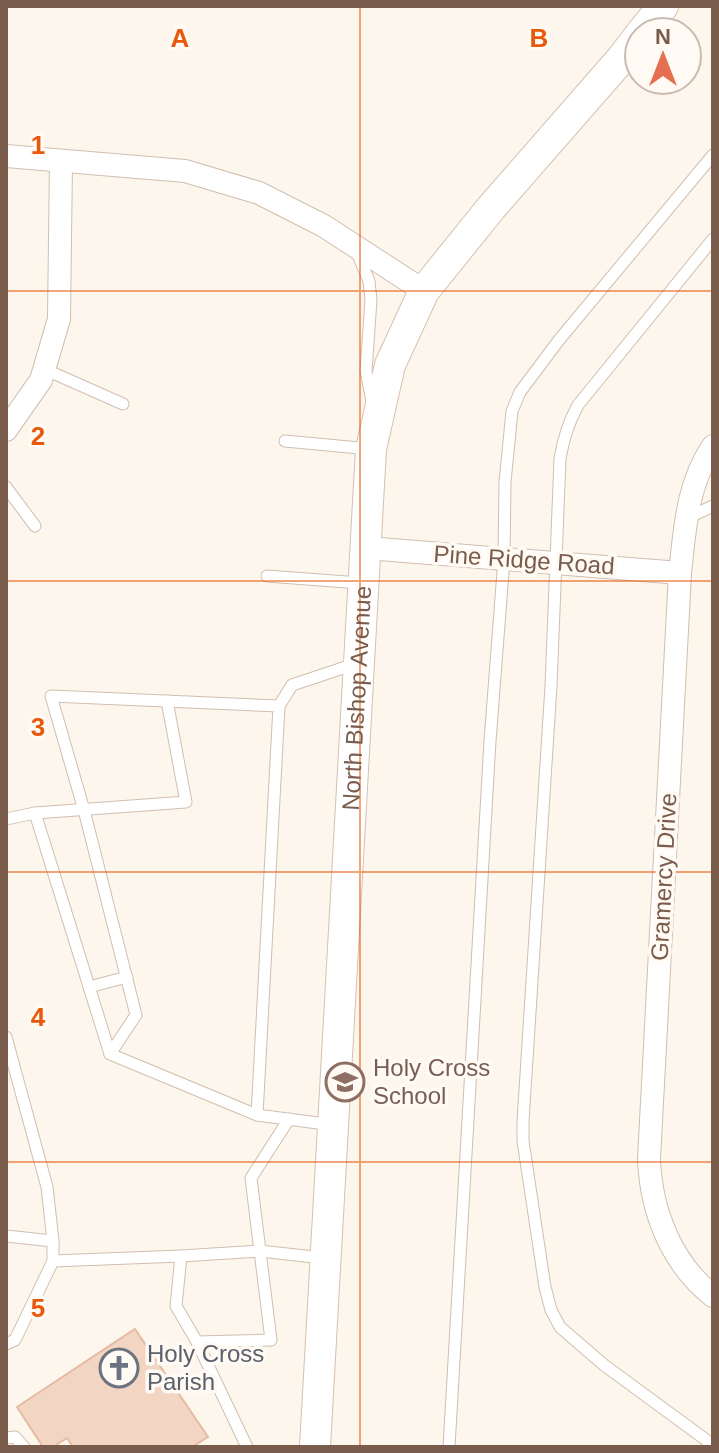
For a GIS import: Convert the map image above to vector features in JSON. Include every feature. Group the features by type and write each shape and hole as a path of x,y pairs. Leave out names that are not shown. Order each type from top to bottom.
{"main road":[{"name":"North Bishop Avenue","path":"315,1447 374,437 390,365 424,291 491,208 623,57"}],"street":[{"path":"6,156 185,171 259,193 324,226 424,291"},
{"path":"6,430 41,380 59,319 61,161"},
{"name":"Gramercy Drive","path":"713,446 692,489 680,573 649,1159 654,1199 672,1248 685,1269 713,1296"},
{"name":"Pine Ridge Road","path":"367,548 680,573"}],"lane":[{"path":"449,1447 512,411 520,392 559,340 713,155"},
{"path":"713,239 578,405 563,440 551,686 523,1121 523,1141 545,1287 551,1310 560,1327 604,1365 713,1445"},
{"path":"285,441 374,437 366,371 371,300 369,281 354,246"},
{"path":"44,369 123,404"},
{"path":"6,487 35,526"},
{"path":"686,518 713,506"},
{"path":"267,576 365,583"},
{"path":"257,1115 279,706 292,685 360,662"},
{"path":"110,1054 136,1015 84,810 51,696 279,706"},
{"path":"6,819 35,813 186,802 167,701"},
{"path":"35,813 110,1054"},
{"path":"89,987 127,977"},
{"path":"6,1037 47,1187 53,1241 53,1261 15,1340 6,1344"},
{"path":"110,1054 257,1115 334,1126"},
{"path":"197,1342 271,1340 251,1178 289,1119"},
{"path":"6,1236 53,1241"},
{"path":"53,1261 260,1251 327,1259"},
{"path":"181,1256 176,1306 197,1342 247,1447"},
{"path":"6,1438 15,1437 24,1447"}],"building":[{"name":"Holy Cross Parish","path":"135,1329 208,1437 192,1447 73,1447 67,1438 53,1447 43,1447 17,1407"}],"place":[{"name":"Holy Cross School","path":"345,1082"},
{"name":"Holy Cross Parish","path":"119,1368"}]}
